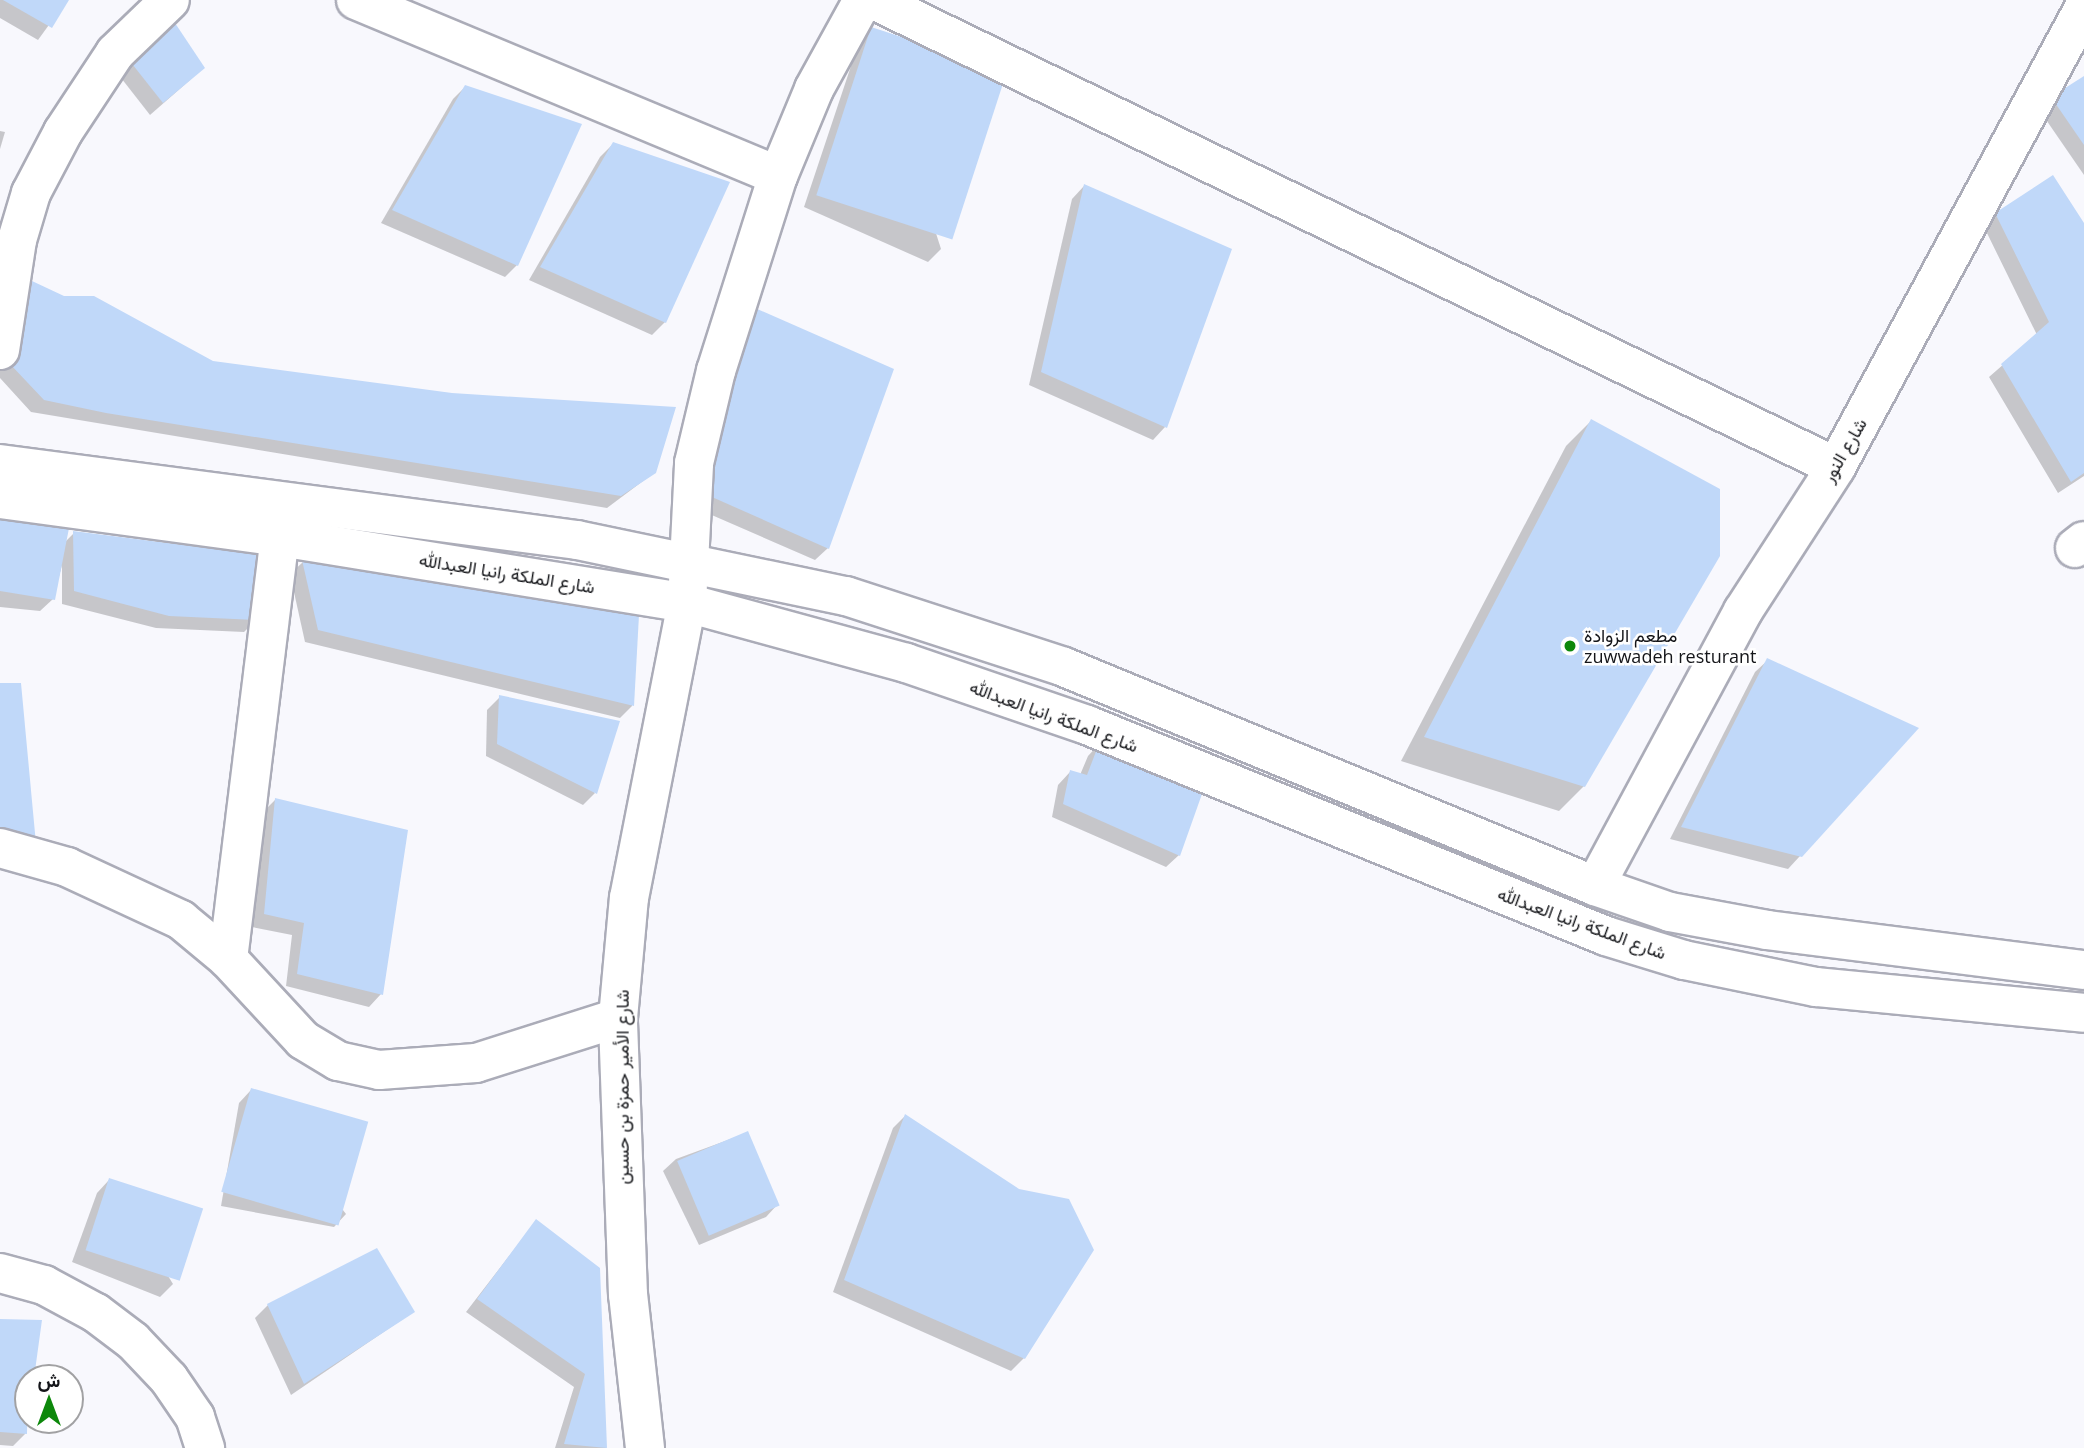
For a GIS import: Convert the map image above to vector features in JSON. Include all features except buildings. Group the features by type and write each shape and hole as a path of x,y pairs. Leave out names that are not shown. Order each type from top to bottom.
{"street":[{"path":"0,350 17,240 31,193 63,132 115,53 170,0"},
{"path":"356,0 778,176"},
{"name":"شارع الأمير حمزة بن حسين","path":"645,1448 628,1295 618,1018 629,898 687,603 694,463 716,371 778,176 814,89 863,0"},
{"path":"874,0 1836,467"},
{"name":"شارع النور","path":"1595,886 1743,611 1836,467 2084,8"},
{"path":"0,464 577,540 846,596 1064,667 1595,886 1670,912 1767,930 2084,970"},
{"name":"شارع الملكة رانيا العبدالله","path":"0,499 280,537 687,603 906,663 1087,725 1593,931 1684,960 1816,987 2084,1013"},
{"path":"228,959 280,537"},
{"path":"0,848 67,867 139,897 181,920 228,959 303,1040 338,1061 379,1070 476,1063 618,1018"},
{"path":"0,1273 44,1285 96,1313 133,1341 169,1379 195,1417 205,1448"}],"place":[{"name":"مطعم الزوادة zuwwadeh resturant","path":"1570,646"}]}
